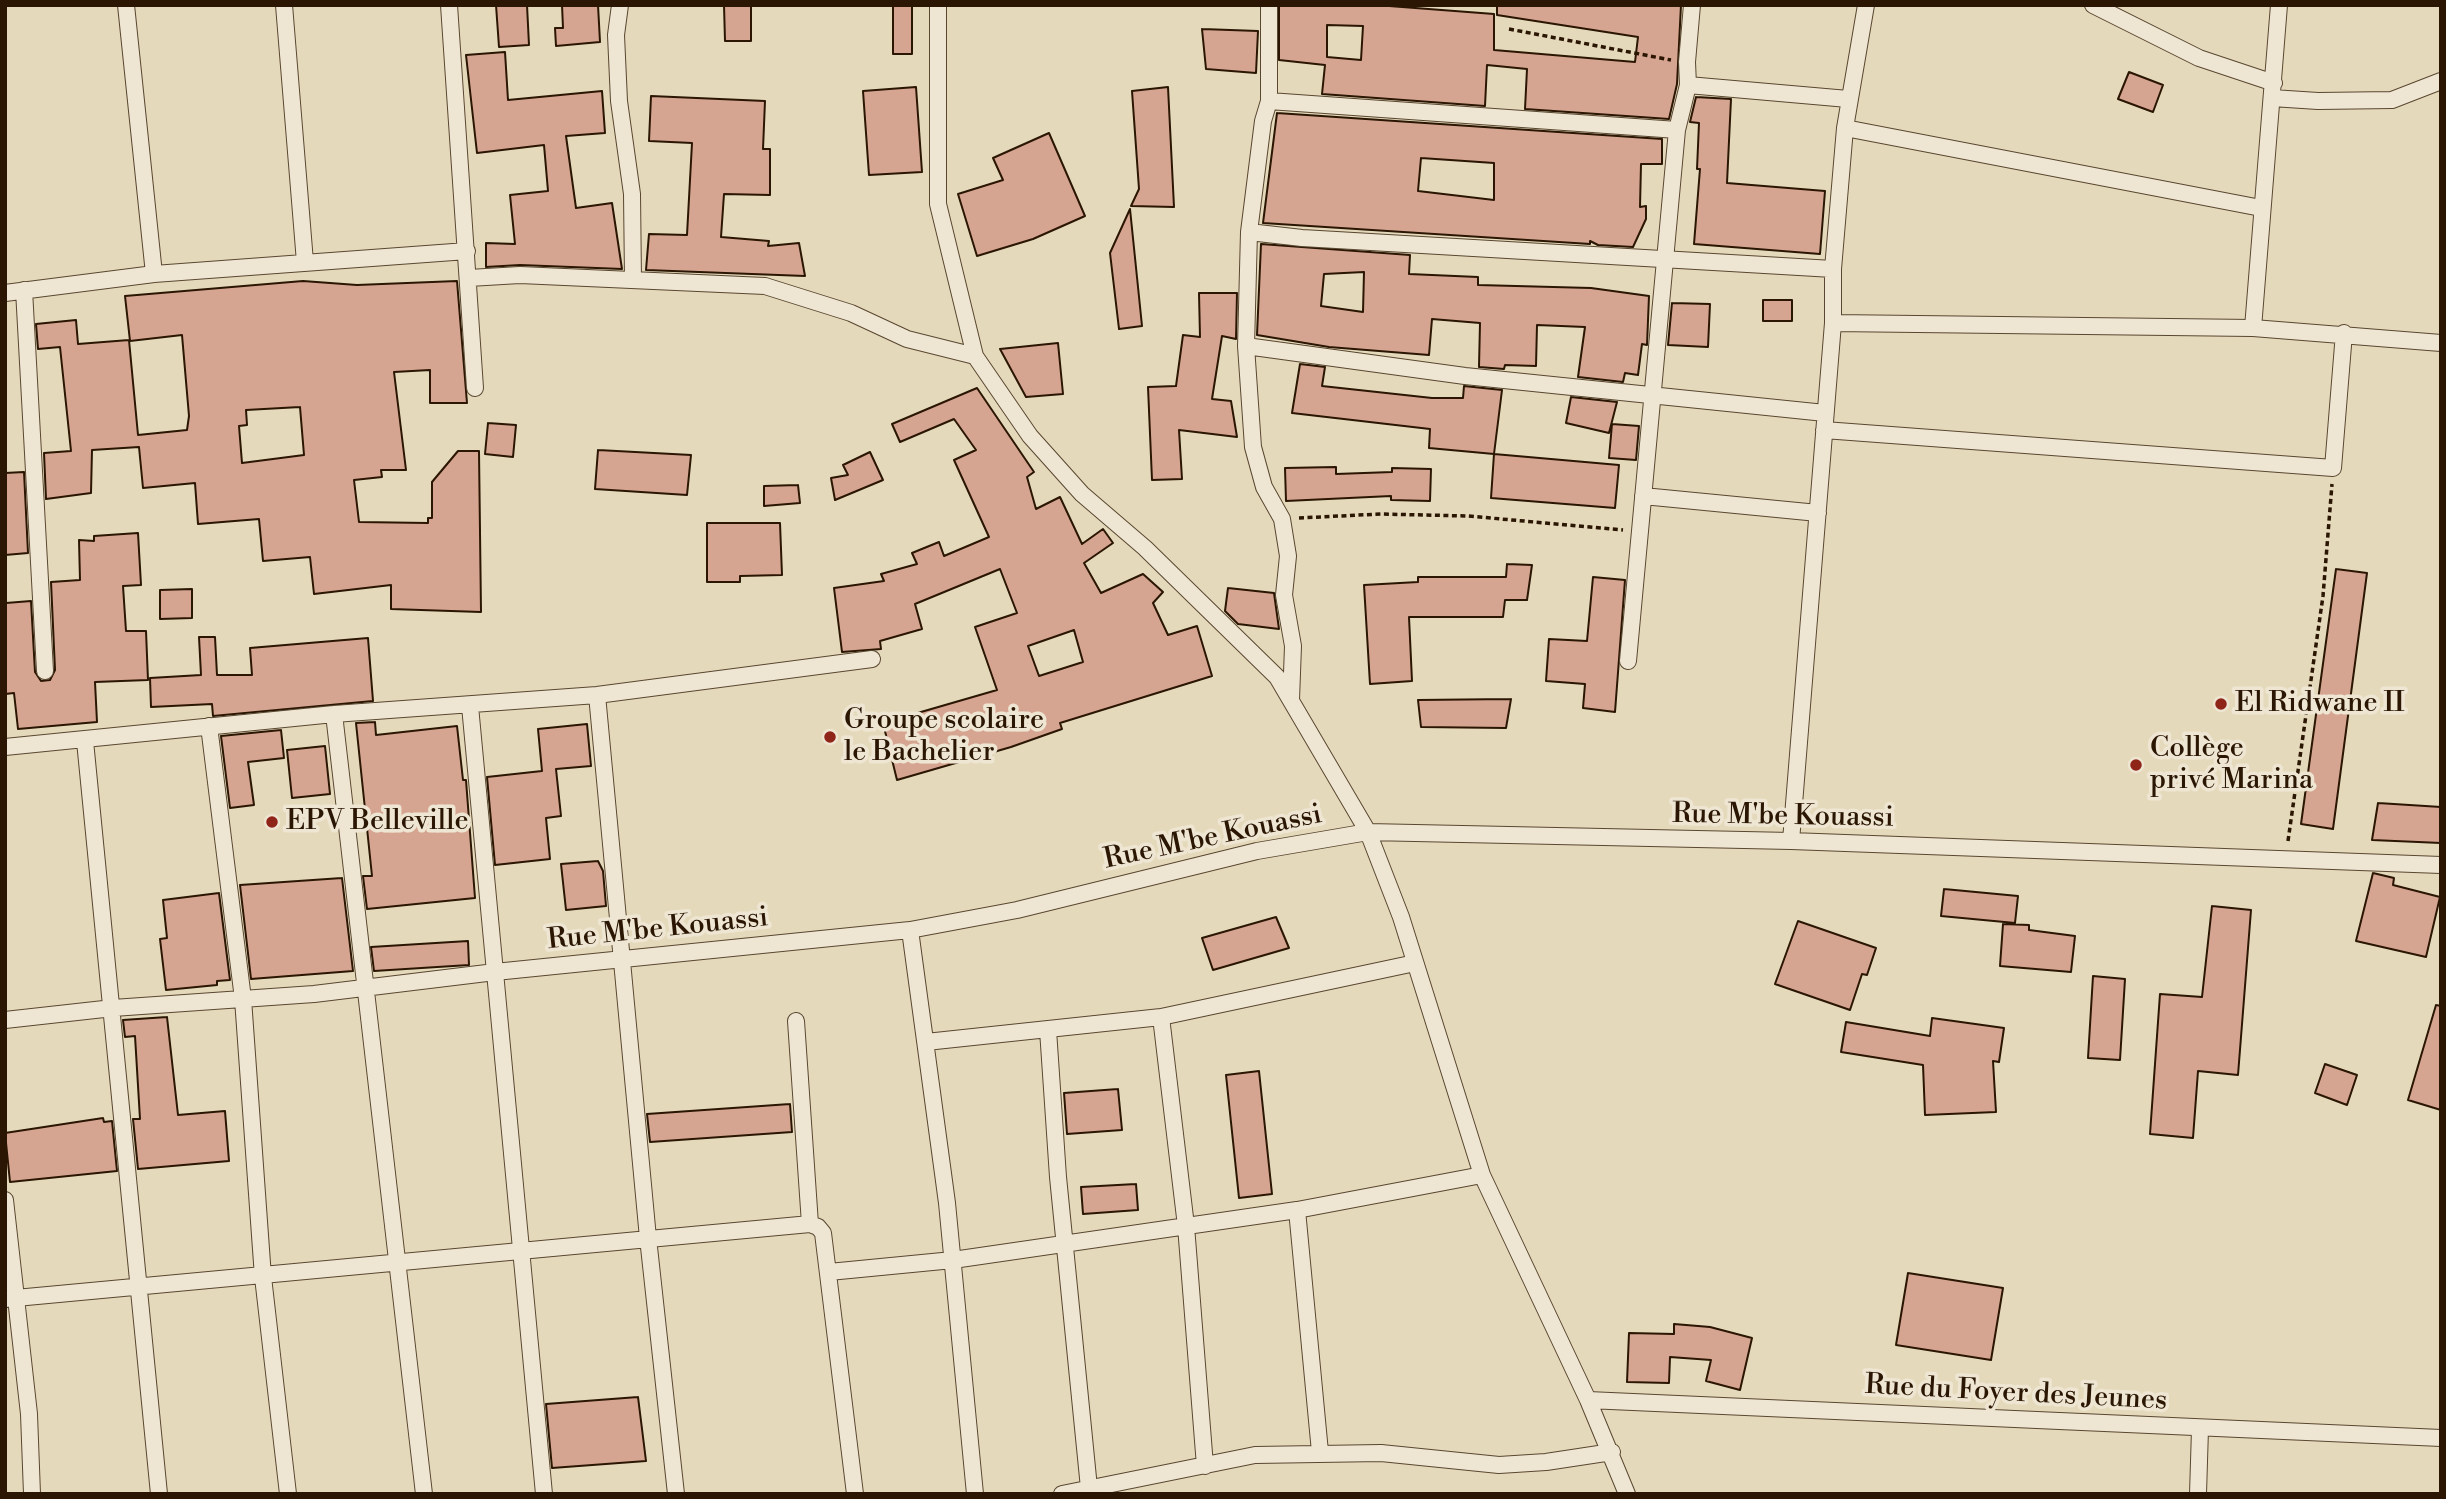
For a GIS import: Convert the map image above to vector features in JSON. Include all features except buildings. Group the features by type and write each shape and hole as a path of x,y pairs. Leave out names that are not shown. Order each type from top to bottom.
{"street":[{"path":"127,5 154,274"},
{"path":"284,5 305,262"},
{"path":"449,5 475,388"},
{"path":"620,5 616,35 619,88 632,194 633,279"},
{"path":"938,5 938,204 975,356 1030,436 1082,494 1145,548 1277,677 1368,832 1415,963 1482,1175 1612,1452 1627,1494"},
{"path":"1269,5 1269,101 1263,121 1248,232 1246,346 1253,447 1264,487 1282,519 1288,556 1284,595 1293,646 1290,700"},
{"path":"1628,661 1677,130 1688,85 1687,62 1692,5"},
{"path":"1791,841 1818,513 1844,128 1866,5"},
{"path":"2093,5 2199,58 2273,91 2318,102 2392,100 2441,81"},
{"path":"2253,328 2279,5"},
{"path":"1688,85 1848,99"},
{"path":"1269,101 1677,130"},
{"path":"1844,128 2261,208"},
{"path":"1248,232 1302,239 1833,269"},
{"path":"5,293 154,274 467,251"},
{"path":"469,278 520,275 765,286 851,313 907,339 975,356"},
{"path":"24,290 45,671"},
{"path":"1832,323 2253,328 2344,333 2441,343"},
{"path":"1824,430 2333,468 2344,333"},
{"path":"1246,346 1465,376 1825,413"},
{"path":"1643,496 1818,513"},
{"path":"5,747 334,714 597,695 872,659"},
{"path":"597,695 624,959 648,1238 677,1494"},
{"path":"470,706 544,1494"},
{"path":"334,714 368,988 424,1494"},
{"path":"209,726 243,999 262,1277 288,1494"},
{"path":"85,741 159,1494"},
{"name":"Rue M'be Kouassi","path":"5,1020 113,1008 368,988 495,972 910,930 1017,910 1257,851 1368,832 1791,841 2441,865"},
{"path":"910,930 953,1260 975,1494"},
{"path":"926,1042 1161,1017 1415,963"},
{"path":"1161,1017 1186,1226 1205,1466"},
{"path":"796,1021 810,1224"},
{"path":"1048,1030 1064,1244 1089,1488"},
{"path":"829,1272 953,1260 1297,1210 1482,1175"},
{"path":"5,1200 10,1299 29,1415 32,1494"},
{"path":"1297,1210 1320,1452"},
{"path":"10,1299 810,1224 823,1233 855,1494"},
{"name":"Rue du Foyer des Jeunes","path":"1588,1400 2441,1438"},
{"path":"2198,1494 2200,1429"},
{"path":"1062,1494 1255,1455 1381,1453 1499,1465 1546,1462 1612,1452"}],"path":[{"path":"1509,29 1687,62"},
{"path":"2286,860 2323,596 2333,468"},
{"path":"1282,519 1381,514 1468,516 1558,522 1639,532"}],"place":[{"name":"El Ridwane II","path":"2221,704"},
{"name":"Groupe scolaire le Bachelier","path":"830,737"},
{"name":"Collège privé Marina","path":"2136,765"},
{"name":"EPV Belleville","path":"272,822"}]}
